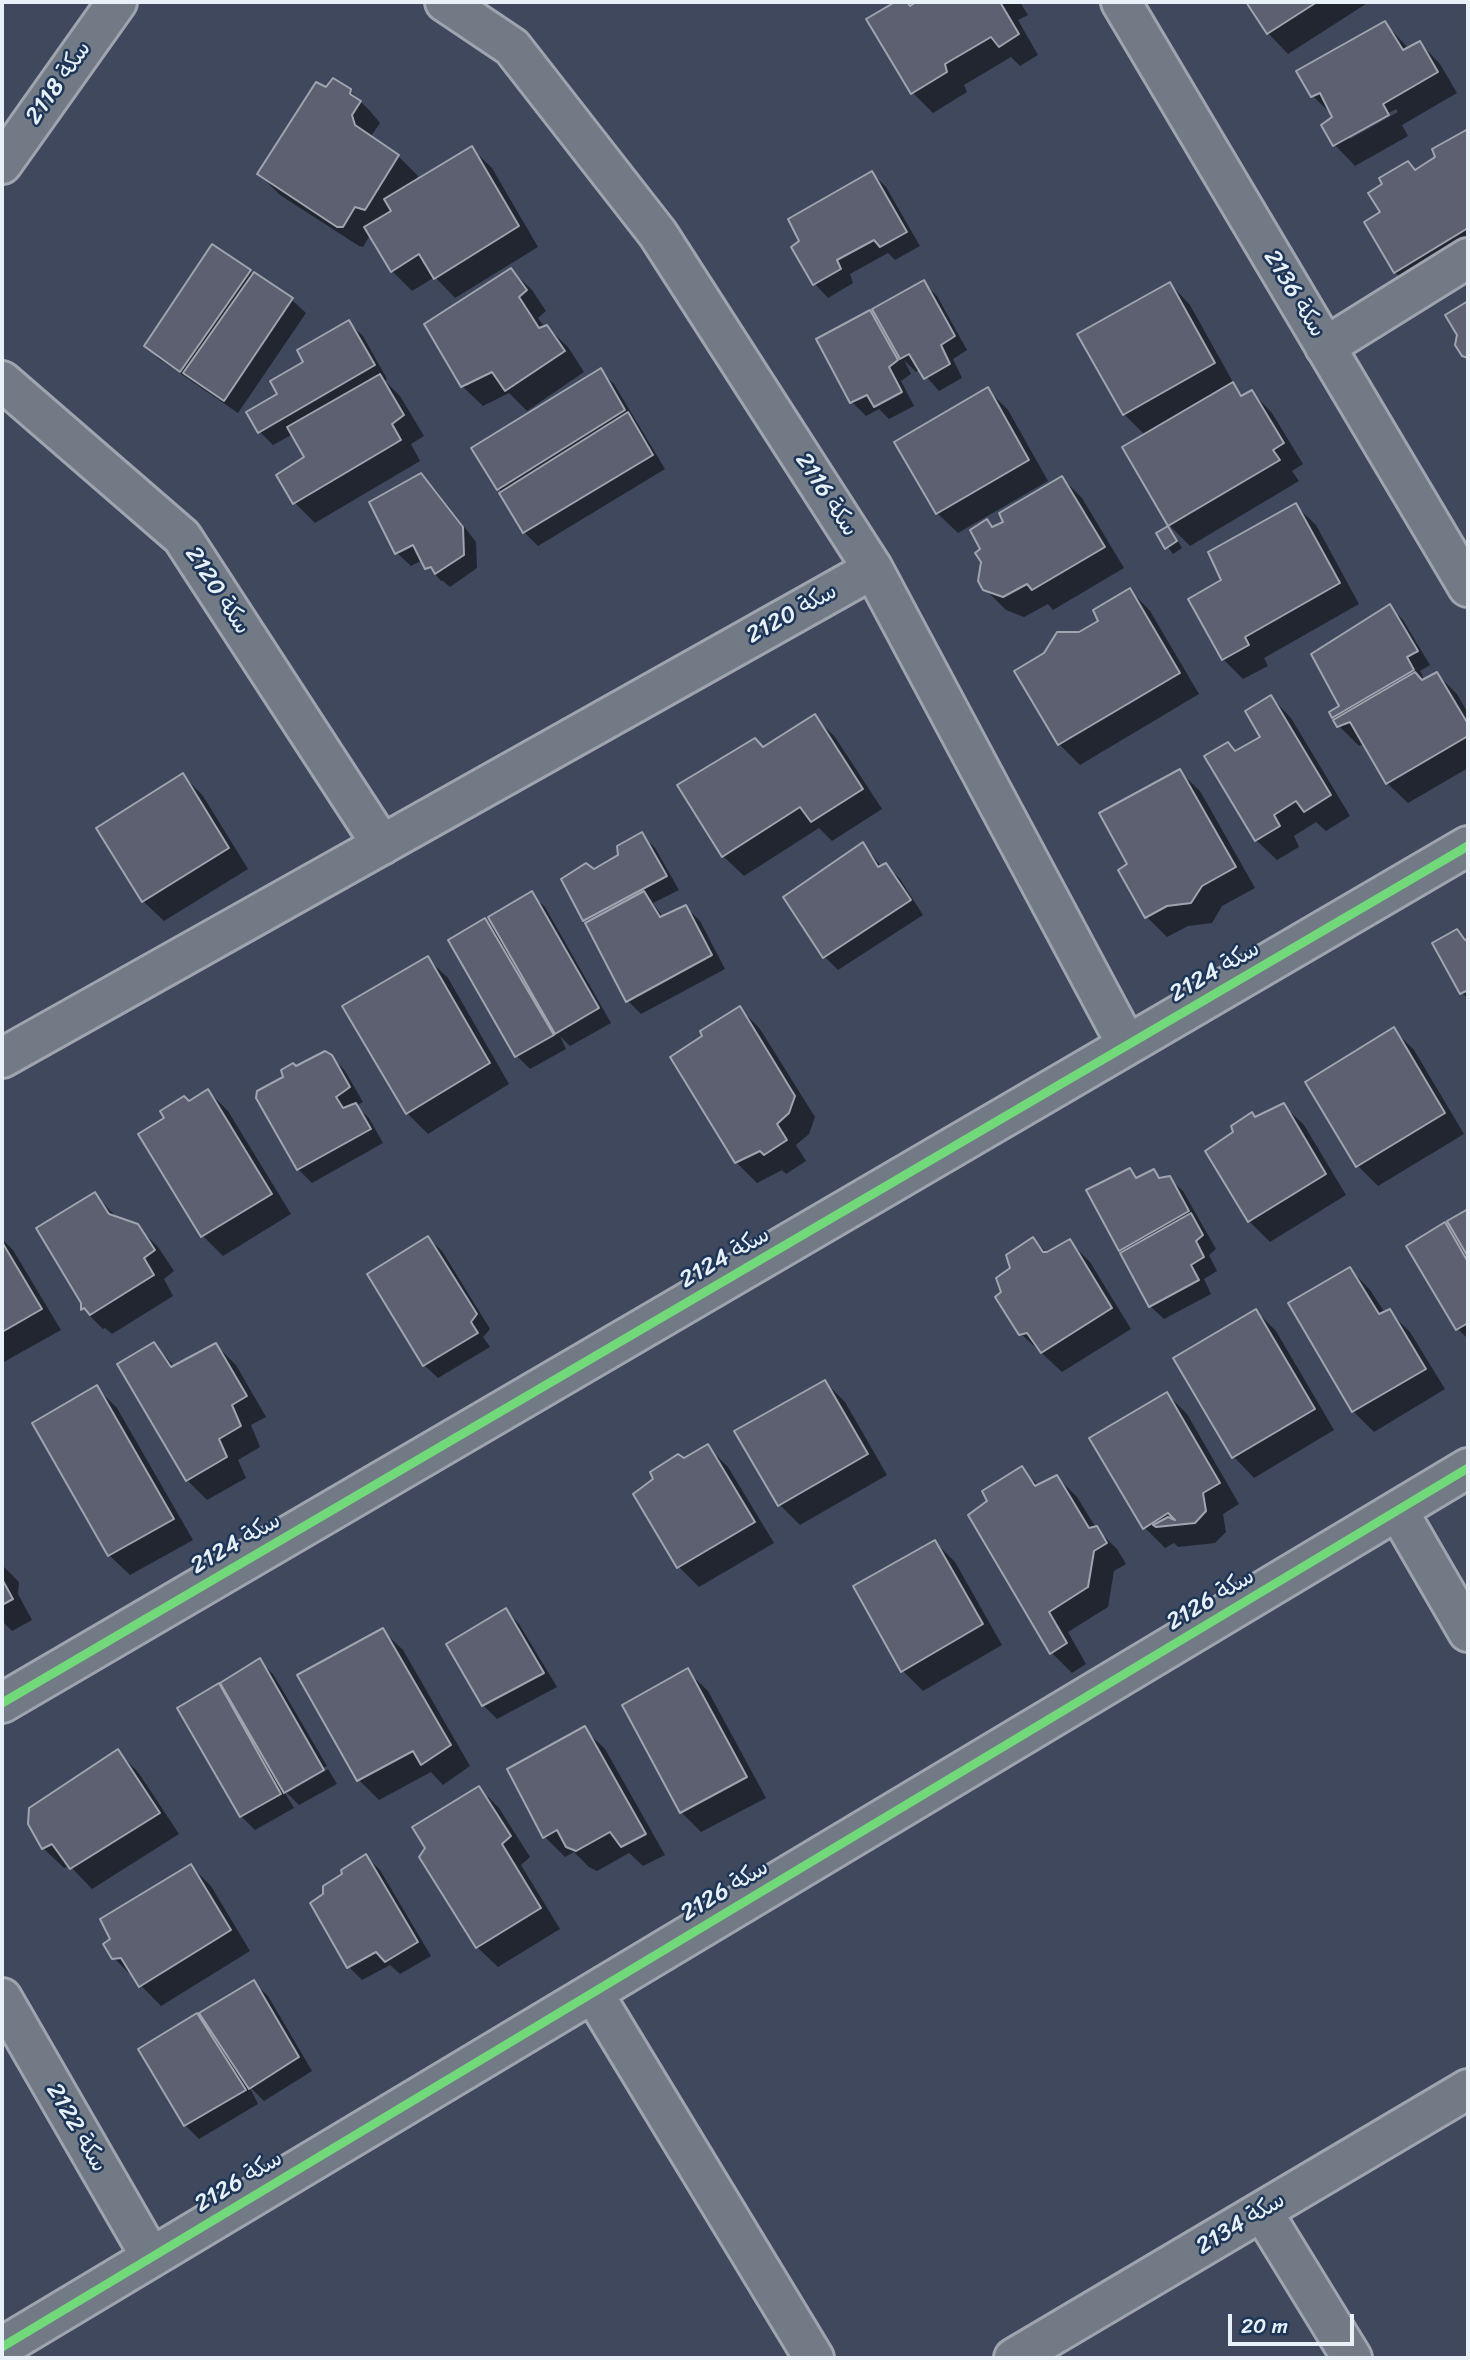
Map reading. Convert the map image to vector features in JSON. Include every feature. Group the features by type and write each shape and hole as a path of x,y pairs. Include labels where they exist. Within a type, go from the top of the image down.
{"street":[{"name":"سكة 2118","path":"2,163 117,2"},
{"name":"سكة 2116","path":"445,2 512,47 658,234 873,569 1127,1045"},
{"name":"سكة 2136","path":"1121,2 1468,587"},
{"path":"1325,347 1468,258"},
{"name":"سكة 2120","path":"2,381 182,537 382,845"},
{"name":"سكة 2120","path":"2,1058 873,569"},
{"name":"سكة 2124","path":"2,1703 1468,846"},
{"name":"سكة 2126","path":"2,2347 1468,1468"},
{"path":"1398,1511 1468,1632"},
{"path":"593,1993 814,2358"},
{"name":"سكة 2122","path":"2,1998 151,2258"},
{"name":"سكة 2134","path":"1014,2358 1468,2089"},
{"path":"1262,2211 1352,2358"}],"building":[{"path":"895,2 907,2 910,6 916,2 1000,2 1019,34 999,47 991,37 945,64 947,72 911,94 866,19"},
{"path":"1246,2 1317,2 1267,34"},
{"path":"1385,21 1403,50 1420,41 1438,72 1383,104 1389,115 1333,146 1321,125 1332,117 1320,93 1311,97 1296,71"},
{"path":"333,78 351,89 350,94 361,101 352,115 355,125 399,155 365,210 355,207 343,227 337,227 257,174 316,82 326,87"},
{"path":"1468,129 1468,228 1394,273 1364,222 1380,212 1368,193 1382,184 1379,178 1408,161 1415,170 1435,157 1432,149"},
{"path":"472,146 519,226 434,279 419,254 391,272 364,227 391,211 384,199"},
{"path":"872,171 907,232 880,247 874,240 837,260 841,269 813,285 791,247 799,241 788,219"},
{"path":"212,244 251,270 180,372 144,346"},
{"path":"511,268 527,290 519,297 539,328 547,325 565,351 505,391 492,372 461,387 424,324"},
{"path":"254,272 293,298 224,401 183,373"},
{"path":"924,280 955,336 941,345 950,364 924,379 909,354 900,359 872,309"},
{"path":"1170,282 1215,363 1123,415 1077,334"},
{"path":"1468,301 1468,358 1462,356 1455,345 1457,335 1445,315"},
{"path":"870,310 898,360 889,367 902,392 874,407 867,395 850,403 816,339"},
{"path":"349,320 375,365 258,433 246,412 277,394 270,381 303,362 297,350"},
{"path":"601,368 625,410 497,490 471,448"},
{"path":"380,374 404,415 392,424 401,440 293,504 276,475 304,457 287,427"},
{"path":"1233,382 1241,396 1252,390 1284,443 1273,450 1280,460 1168,526 1122,447"},
{"path":"988,387 1029,460 936,514 894,442"},
{"path":"628,412 653,455 523,533 499,493"},
{"path":"421,473 463,527 464,555 435,574 431,567 425,569 413,545 395,554 369,502"},
{"path":"1062,476 1105,547 1032,590 1027,584 1003,597 983,590 978,581 981,562 975,553 980,549 970,530 987,519 992,527 1003,522 999,513"},
{"path":"1296,503 1340,583 1245,637 1249,645 1222,660 1188,599 1221,580 1208,552"},
{"path":"1168,526 1177,541 1165,549 1156,533"},
{"path":"1130,588 1180,673 1058,745 1014,671 1044,653 1057,632 1079,632 1098,621 1093,610"},
{"path":"1390,604 1418,651 1407,657 1414,670 1332,718 1329,712 1339,706 1311,654"},
{"path":"1415,672 1422,680 1437,672 1468,724 1468,736 1386,784 1350,722 1337,727 1333,720"},
{"path":"1271,695 1331,795 1304,812 1296,801 1274,815 1280,826 1255,841 1204,756 1228,742 1235,751 1260,737 1245,711"},
{"path":"815,714 863,789 811,822 800,807 722,857 677,785 755,738 763,747"},
{"path":"1180,769 1236,867 1202,886 1191,903 1167,906 1145,918 1118,870 1127,864 1099,813"},
{"path":"183,773 229,848 142,902 96,828"},
{"path":"642,832 667,876 583,921 561,879 586,863 594,869 618,855 617,846"},
{"path":"863,842 878,867 886,863 911,900 823,958 783,897"},
{"path":"532,891 599,1008 555,1034 488,917"},
{"path":"644,891 660,917 686,905 712,955 626,1002 585,923"},
{"path":"485,918 554,1035 515,1057 448,940"},
{"path":"1457,929 1465,940 1468,939 1468,990 1460,994 1432,943"},
{"path":"428,956 490,1063 406,1114 342,1006"},
{"path":"740,1006 795,1096 789,1113 777,1124 787,1140 764,1155 760,1151 735,1163 670,1057 702,1036 700,1031"},
{"path":"1394,1027 1445,1113 1356,1167 1305,1082"},
{"path":"325,1051 332,1055 350,1087 336,1097 343,1108 356,1103 371,1129 297,1170 256,1098 257,1091 283,1077 281,1070 293,1063 296,1066"},
{"path":"208,1089 272,1194 201,1237 138,1134 164,1118 160,1111 184,1096 189,1101"},
{"path":"1284,1103 1326,1174 1248,1222 1205,1151 1233,1132 1231,1126 1252,1112 1255,1117"},
{"path":"1130,1168 1136,1178 1154,1169 1159,1178 1170,1176 1189,1211 1119,1251 1086,1190"},
{"path":"95,1192 109,1214 138,1224 155,1250 144,1258 154,1275 90,1315 84,1308 81,1310 81,1303 36,1228"},
{"path":"1468,1209 1468,1257 1447,1221"},
{"path":"1191,1213 1203,1235 1196,1241 1204,1257 1191,1265 1199,1280 1149,1307 1120,1253"},
{"path":"1445,1222 1468,1262 1468,1323 1456,1330 1406,1246"},
{"path":"428,1236 477,1314 471,1322 478,1333 423,1366 367,1274"},
{"path":"1033,1237 1043,1252 1070,1239 1112,1308 1041,1353 1027,1333 1019,1335 995,1297 1001,1292 996,1278 1010,1268 1006,1255"},
{"path":"2,1242 42,1309 2,1332"},
{"path":"1350,1267 1379,1314 1390,1309 1426,1369 1352,1412 1288,1303"},
{"path":"1256,1309 1315,1409 1232,1458 1173,1358"},
{"path":"154,1342 171,1367 216,1343 247,1396 232,1405 241,1426 219,1439 227,1457 186,1481 117,1364"},
{"path":"825,1380 868,1454 778,1506 734,1431"},
{"path":"97,1385 174,1519 108,1556 32,1423"},
{"path":"1167,1392 1220,1483 1203,1493 1206,1511 1195,1523 1156,1527 1153,1525 1168,1517 1175,1520 1168,1513 1143,1529 1089,1438"},
{"path":"708,1444 755,1522 677,1568 633,1494 653,1479 650,1472 678,1454 684,1458"},
{"path":"1022,1466 1035,1486 1057,1475 1089,1528 1097,1526 1107,1543 1094,1551 1088,1587 1049,1612 1067,1643 1050,1654 968,1515 987,1501 982,1491"},
{"path":"935,1540 983,1624 901,1672 853,1586"},
{"path":"2,1579 13,1599 2,1605"},
{"path":"506,1608 544,1673 482,1706 446,1644"},
{"path":"383,1628 451,1745 421,1765 413,1751 357,1781 297,1675"},
{"path":"260,1658 324,1770 284,1793 220,1683"},
{"path":"688,1668 747,1777 680,1813 622,1705"},
{"path":"219,1683 281,1794 240,1817 177,1708"},
{"path":"585,1726 646,1834 621,1847 610,1832 576,1851 566,1847 557,1830 543,1838 507,1769"},
{"path":"118,1749 160,1813 70,1869 52,1844 42,1849 28,1824 29,1808"},
{"path":"479,1786 511,1836 502,1844 541,1908 476,1948 419,1857 425,1848 412,1827"},
{"path":"366,1854 418,1942 385,1962 376,1952 347,1968 310,1903 323,1894 323,1886 342,1874 341,1870"},
{"path":"191,1864 231,1930 139,1987 121,1958 112,1959 103,1944 110,1939 100,1919"},
{"path":"254,1980 299,2057 249,2089 199,2013"},
{"path":"197,2013 246,2090 184,2126 138,2049"}],"cycle path":[{"path":"2,1703 1468,846"},
{"path":"2,2347 1468,1468"}]}
